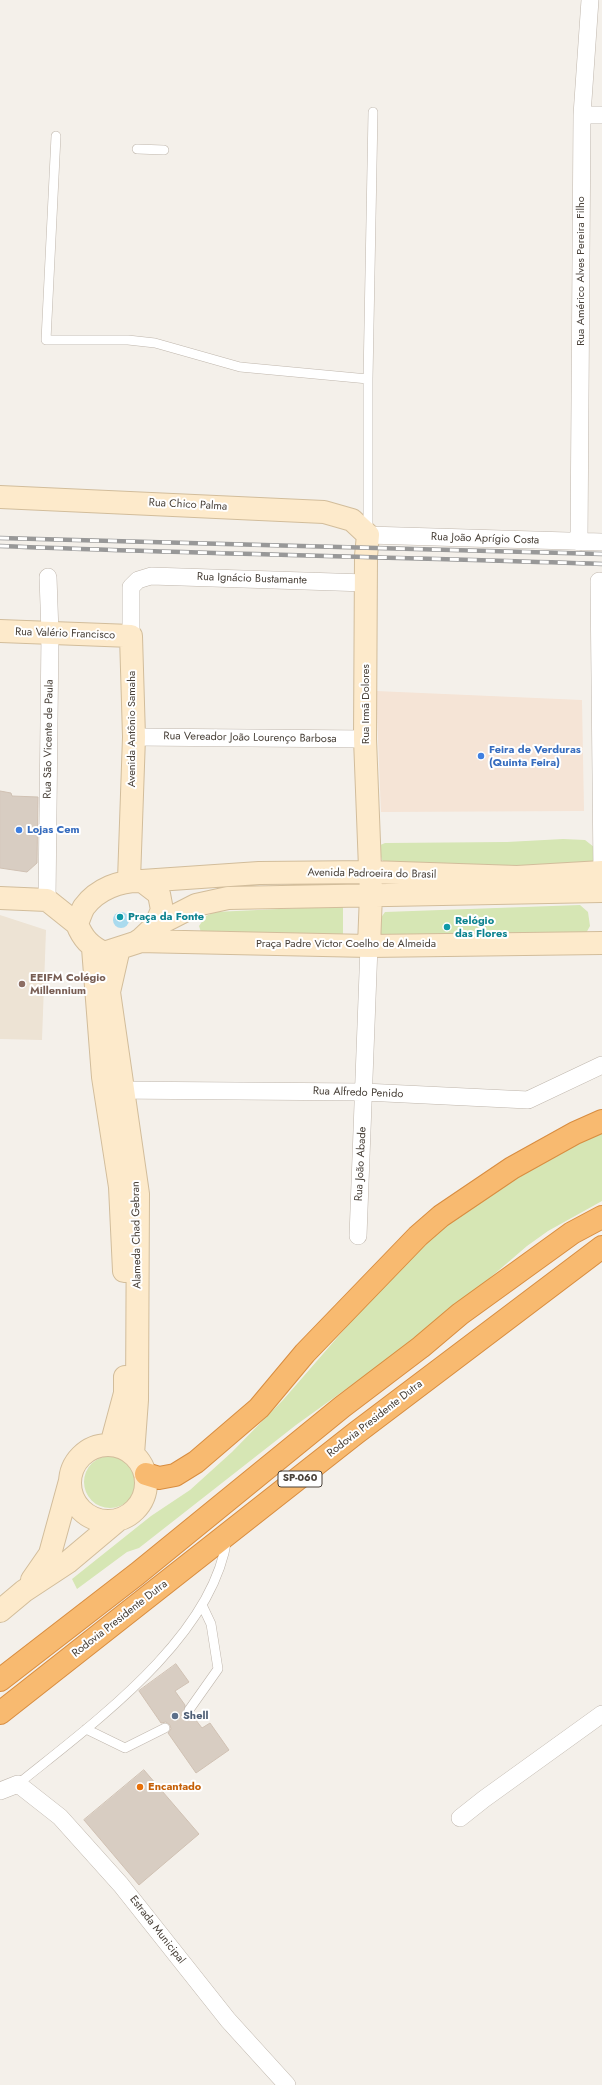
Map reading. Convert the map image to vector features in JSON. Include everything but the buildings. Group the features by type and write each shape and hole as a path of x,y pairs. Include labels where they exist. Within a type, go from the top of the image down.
{"highway":[{"path":"146,1474 158,1478 175,1475 196,1462 253,1413 305,1353 418,1236 441,1216 512,1168 575,1133 602,1120"},
{"name":"SP-060","path":"0,1680 137,1574 342,1406 421,1347 460,1314 566,1237 602,1217"},
{"name":"Rodovia Presidente Dutra","path":"0,1713 356,1433 602,1247"}],"street":[{"name":"Rua Américo Alves Pereira Filho","path":"579,542 582,115 590,0"},
{"path":"582,115 602,115"},
{"name":"Rua Chico Palma","path":"0,497 324,512 352,520 368,535"},
{"name":"Rua João Aprígio Costa","path":"368,535 602,542"},
{"name":"Rua Irmã Dolores","path":"368,535 366,583 365,740 371,872 369,946"},
{"name":"Rua Ignácio Bustamante","path":"138,580 151,576 366,583"},
{"name":"Rua São Vicente de Paula","path":"47,900 50,633 48,577"},
{"name":"Avenida Antônio Samaha","path":"135,880 131,587 138,580"},
{"path":"599,581 602,872"},
{"name":"Rua Valério Francisco","path":"0,631 131,636"},
{"name":"Rua Vereador João Lourenço Barbosa","path":"134,737 365,740"},
{"name":"Avenida Padroeira do Brasil","path":"135,880 259,873 371,872 517,877 602,872"},
{"path":"0,898 47,900 77,924 83,938 93,948 104,953 129,945 155,926 162,910 159,894 135,880 99,892 84,907 77,924"},
{"name":"Avenida Padroeira do Brasil","path":"155,926 196,905 228,898 371,894 602,891"},
{"name":"Praça Padre Victor Coelho de Almeida","path":"129,945 369,946 602,943"},
{"name":"Alameda Chad Gebran","path":"114,1090 110,992 129,945"},
{"name":"Rua João Abade","path":"358,1236 369,946"},
{"name":"Alameda Chad Gebran","path":"93,948 125,1163 138,1194 125,1393 111,1445"},
{"name":"Rua Alfredo Penido","path":"114,1090 364,1092 528,1100 602,1065"},
{"name":"Alameda Chad Gebran","path":"131,1313 137,1400 133,1454"},
{"path":"24,1591 50,1554 73,1469 79,1459 93,1448 111,1445 122,1447 133,1454 141,1463 146,1474 147,1486 144,1497 138,1508 129,1516 118,1520 106,1521 95,1519 84,1513 76,1504 71,1493 70,1481"},
{"path":"0,1611 24,1591 68,1562 118,1520"},
{"path":"460,1818 602,1714"},
{"path":"0,1791 18,1784"},
{"name":"Estrada Municipal","path":"18,1784 60,1817 121,1885 228,2020 287,2085"}],"lane":[{"path":"368,535 368,379 373,112"},
{"path":"56,136 46,340 128,340 155,343 240,367 368,379"},
{"path":"137,149 164,150"},
{"path":"18,1784 114,1706 163,1659 202,1605 224,1558 227,1535"},
{"path":"189,1710 218,1669 211,1624 202,1605"},
{"path":"86,1729 125,1748 165,1728"}],"shaded area":[{"name":"Feira de Verduras (Quinta Feira)","path":"376,691 582,700 584,811 381,812"},
{"name":"EEIFM Colégio Millennium","path":"0,915 46,930 42,1040 0,1039"}],"green space":[{"path":"563,839 585,840 594,847 594,864 575,867 389,865 382,860 378,846 385,843 507,842"},
{"path":"580,905 588,912 590,926 585,935 389,940 381,934 380,919 385,912"},
{"path":"343,906 343,938 202,935 199,926 206,916 215,912"},
{"path":"602,1128 602,1201 548,1231 527,1246 435,1325 296,1425 139,1548 127,1552 77,1589 72,1579 151,1516 190,1490 232,1452 283,1400 415,1248 475,1196"},
{"path":"105,1456 115,1456 129,1463 136,1477 136,1487 129,1501 115,1508 105,1508 95,1504 88,1497 84,1487 84,1477 88,1467 95,1460"}],"water":[{"path":"118,912 124,912 129,917 127,926 124,928 118,928 113,923 113,917"}],"railway":[{"path":"0,538 602,554"},
{"path":"0,546 602,564"}],"place":[{"name":"Feira de Verduras (Quinta Feira)","path":"481,756"},
{"name":"Lojas Cem","path":"19,830"},
{"name":"Praça da Fonte","path":"120,917"},
{"name":"Relógio das Flores","path":"447,927"},
{"name":"EEIFM Colégio Millennium","path":"22,984"},
{"name":"Shell","path":"175,1716"},
{"name":"Encantado","path":"140,1787"}]}
